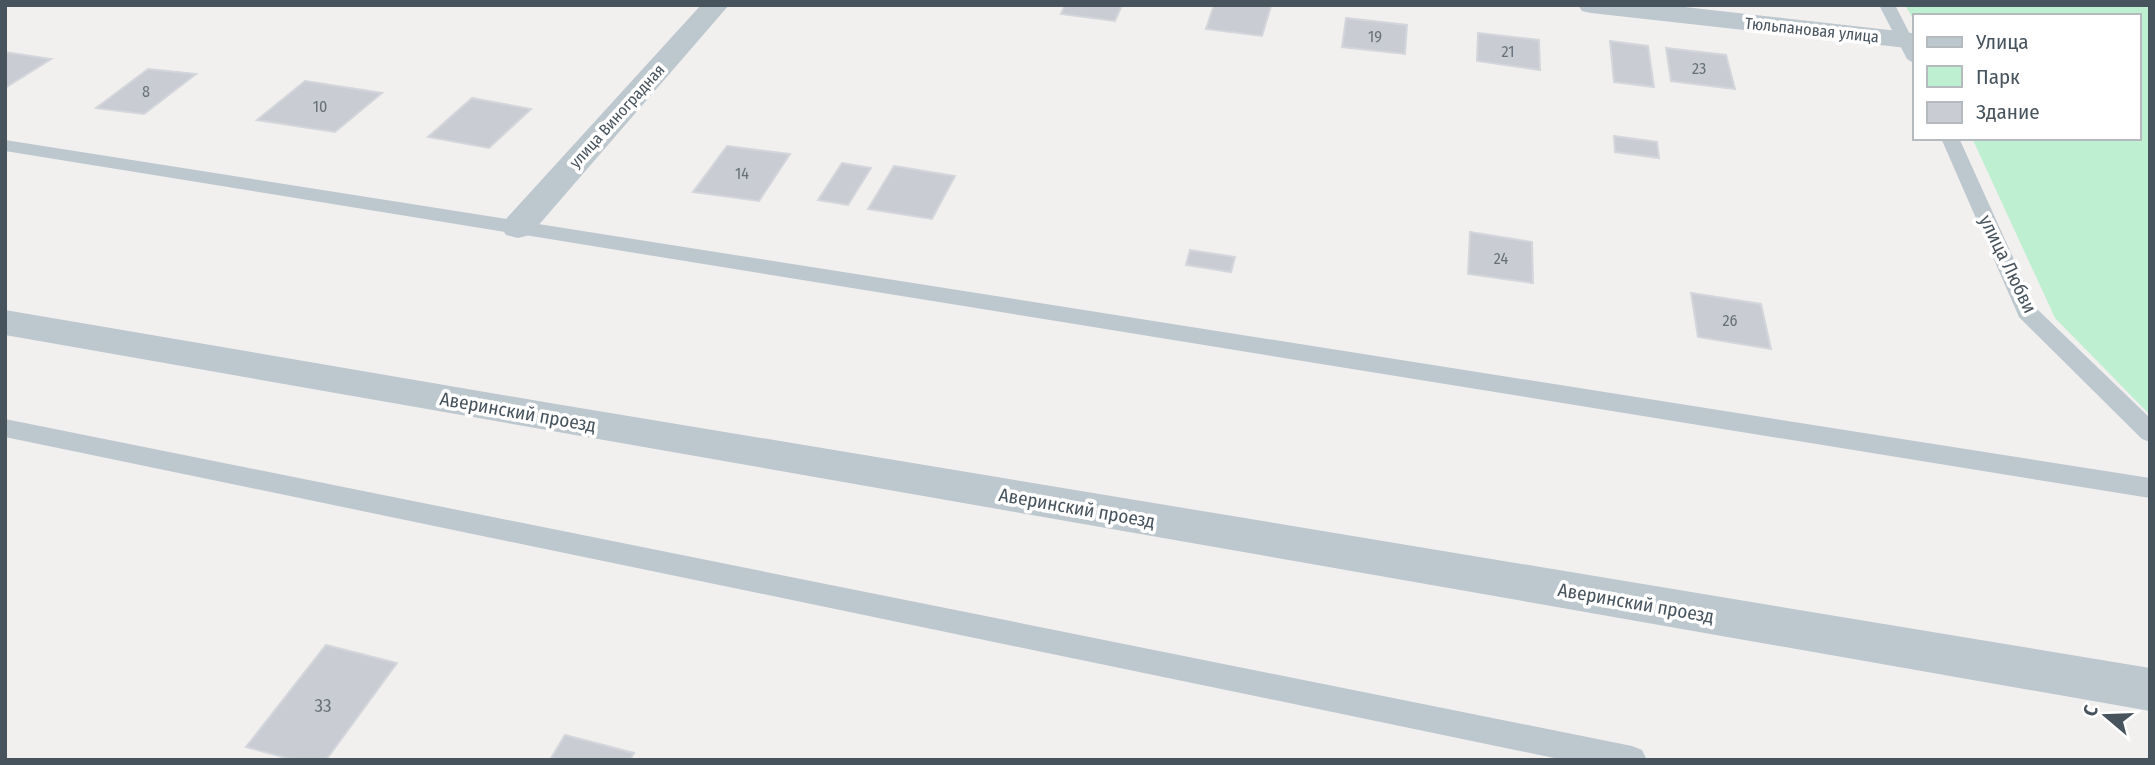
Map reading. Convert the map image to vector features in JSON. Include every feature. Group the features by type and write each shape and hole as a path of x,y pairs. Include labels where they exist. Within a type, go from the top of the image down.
{"street":[{"name":"улица Виноградная","path":"518,227 716,5"},
{"name":"Тюльпановая улица","path":"1591,5 1911,50"},
{"name":"Аверинский проезд","path":"5,322 2150,690"}],"lane":[{"path":"1888,5 1911,50"},
{"name":"улица Любви","path":"1951,140 2027,312 2150,433"},
{"path":"5,145 2150,488"},
{"path":"5,428 1632,760"}],"green space":[{"path":"1905,5 2150,5 2150,415 2055,318 1973,140 2141,140 2141,14 1913,14 1913,19"}],"building":[{"path":"1065,5 1122,5 1115,21 1061,14"},
{"path":"1214,5 1271,6 1262,36 1206,29"},
{"path":"1346,18 1407,25 1405,54 1342,47"},
{"path":"1478,33 1539,40 1540,70 1477,61"},
{"path":"1610,41 1648,46 1654,87 1614,82"},
{"path":"1666,48 1726,55 1735,89 1671,81"},
{"path":"5,52 51,59 5,88"},
{"path":"148,69 196,74 144,114 96,108"},
{"path":"305,81 382,93 335,132 257,120"},
{"path":"472,98 531,109 489,148 428,137"},
{"path":"1614,136 1657,142 1659,158 1615,152"},
{"path":"727,146 790,154 759,201 693,192"},
{"path":"842,163 871,168 848,205 818,200"},
{"path":"894,166 955,176 932,219 868,209"},
{"path":"1470,232 1532,242 1533,283 1468,274"},
{"path":"1190,250 1235,257 1231,272 1186,265"},
{"path":"1691,293 1761,304 1771,349 1698,337"},
{"path":"326,645 397,663 326,760 294,760 246,747"},
{"path":"565,735 634,753 630,760 550,760"}]}
